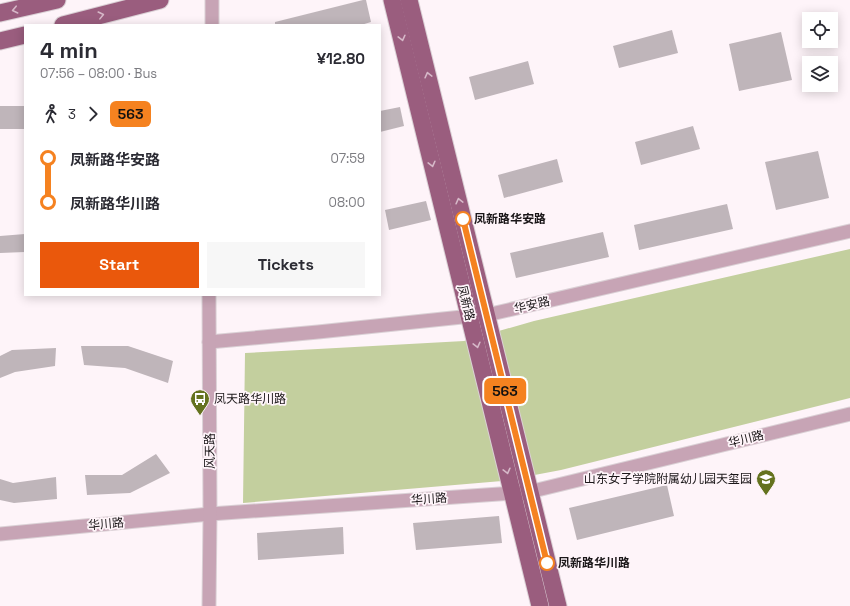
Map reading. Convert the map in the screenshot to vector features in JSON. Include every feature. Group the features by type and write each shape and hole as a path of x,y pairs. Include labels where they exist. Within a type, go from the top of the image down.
{"main road":[{"path":"0,13 57,0"},
{"path":"67,24 160,0"},
{"name":"凤新路","path":"392,0 540,606"},
{"path":"410,0 558,606"},
{"path":"0,41 24,35"}],"street":[{"path":"212,0 212,24"},
{"name":"华安路","path":"209,342 486,315 850,231"},
{"name":"风天路","path":"209,606 210,296"},
{"name":"华川路","path":"0,534 210,514 530,492 850,414"}],"green space":[{"path":"850,249 850,398 561,470 502,481 243,503 245,353 464,341 534,321"}],"building":[{"path":"366,0 371,22 364,24 275,24 275,22"},
{"path":"672,30 678,53 619,68 613,46"},
{"path":"781,32 792,80 739,91 729,44"},
{"path":"528,61 534,84 475,100 469,77"},
{"path":"0,106 24,106 24,129 0,129"},
{"path":"400,107 404,126 381,132 381,111"},
{"path":"693,126 700,149 641,165 635,142"},
{"path":"818,151 829,198 776,210 765,162"},
{"path":"557,159 563,182 504,198 498,175"},
{"path":"426,201 431,220 389,230 385,210"},
{"path":"727,204 733,229 639,250 634,225"},
{"path":"603,232 609,257 516,278 510,253"},
{"path":"24,234 24,252 0,253 0,236"},
{"path":"81,346 128,346 173,361 168,383 125,368 84,365"},
{"path":"56,348 55,366 15,372 0,378 0,356 12,350"},
{"path":"156,454 170,473 130,493 87,495 85,475 122,475"},
{"path":"56,477 57,499 14,503 0,500 0,479 13,483"},
{"path":"667,485 674,516 577,540 569,508"},
{"path":"499,516 502,543 416,550 413,523"},
{"path":"343,527 344,554 258,560 257,533"}],"bus line":[{"name":"563","path":"463,219 547,563"}],"place":[{"name":"凤新路华安路","path":"463,219"},
{"name":"凤天路华川路","path":"200,416"},
{"name":"山东女子学院附属幼儿园天玺园","path":"766,496"},
{"name":"凤新路华川路","path":"547,563"}]}
